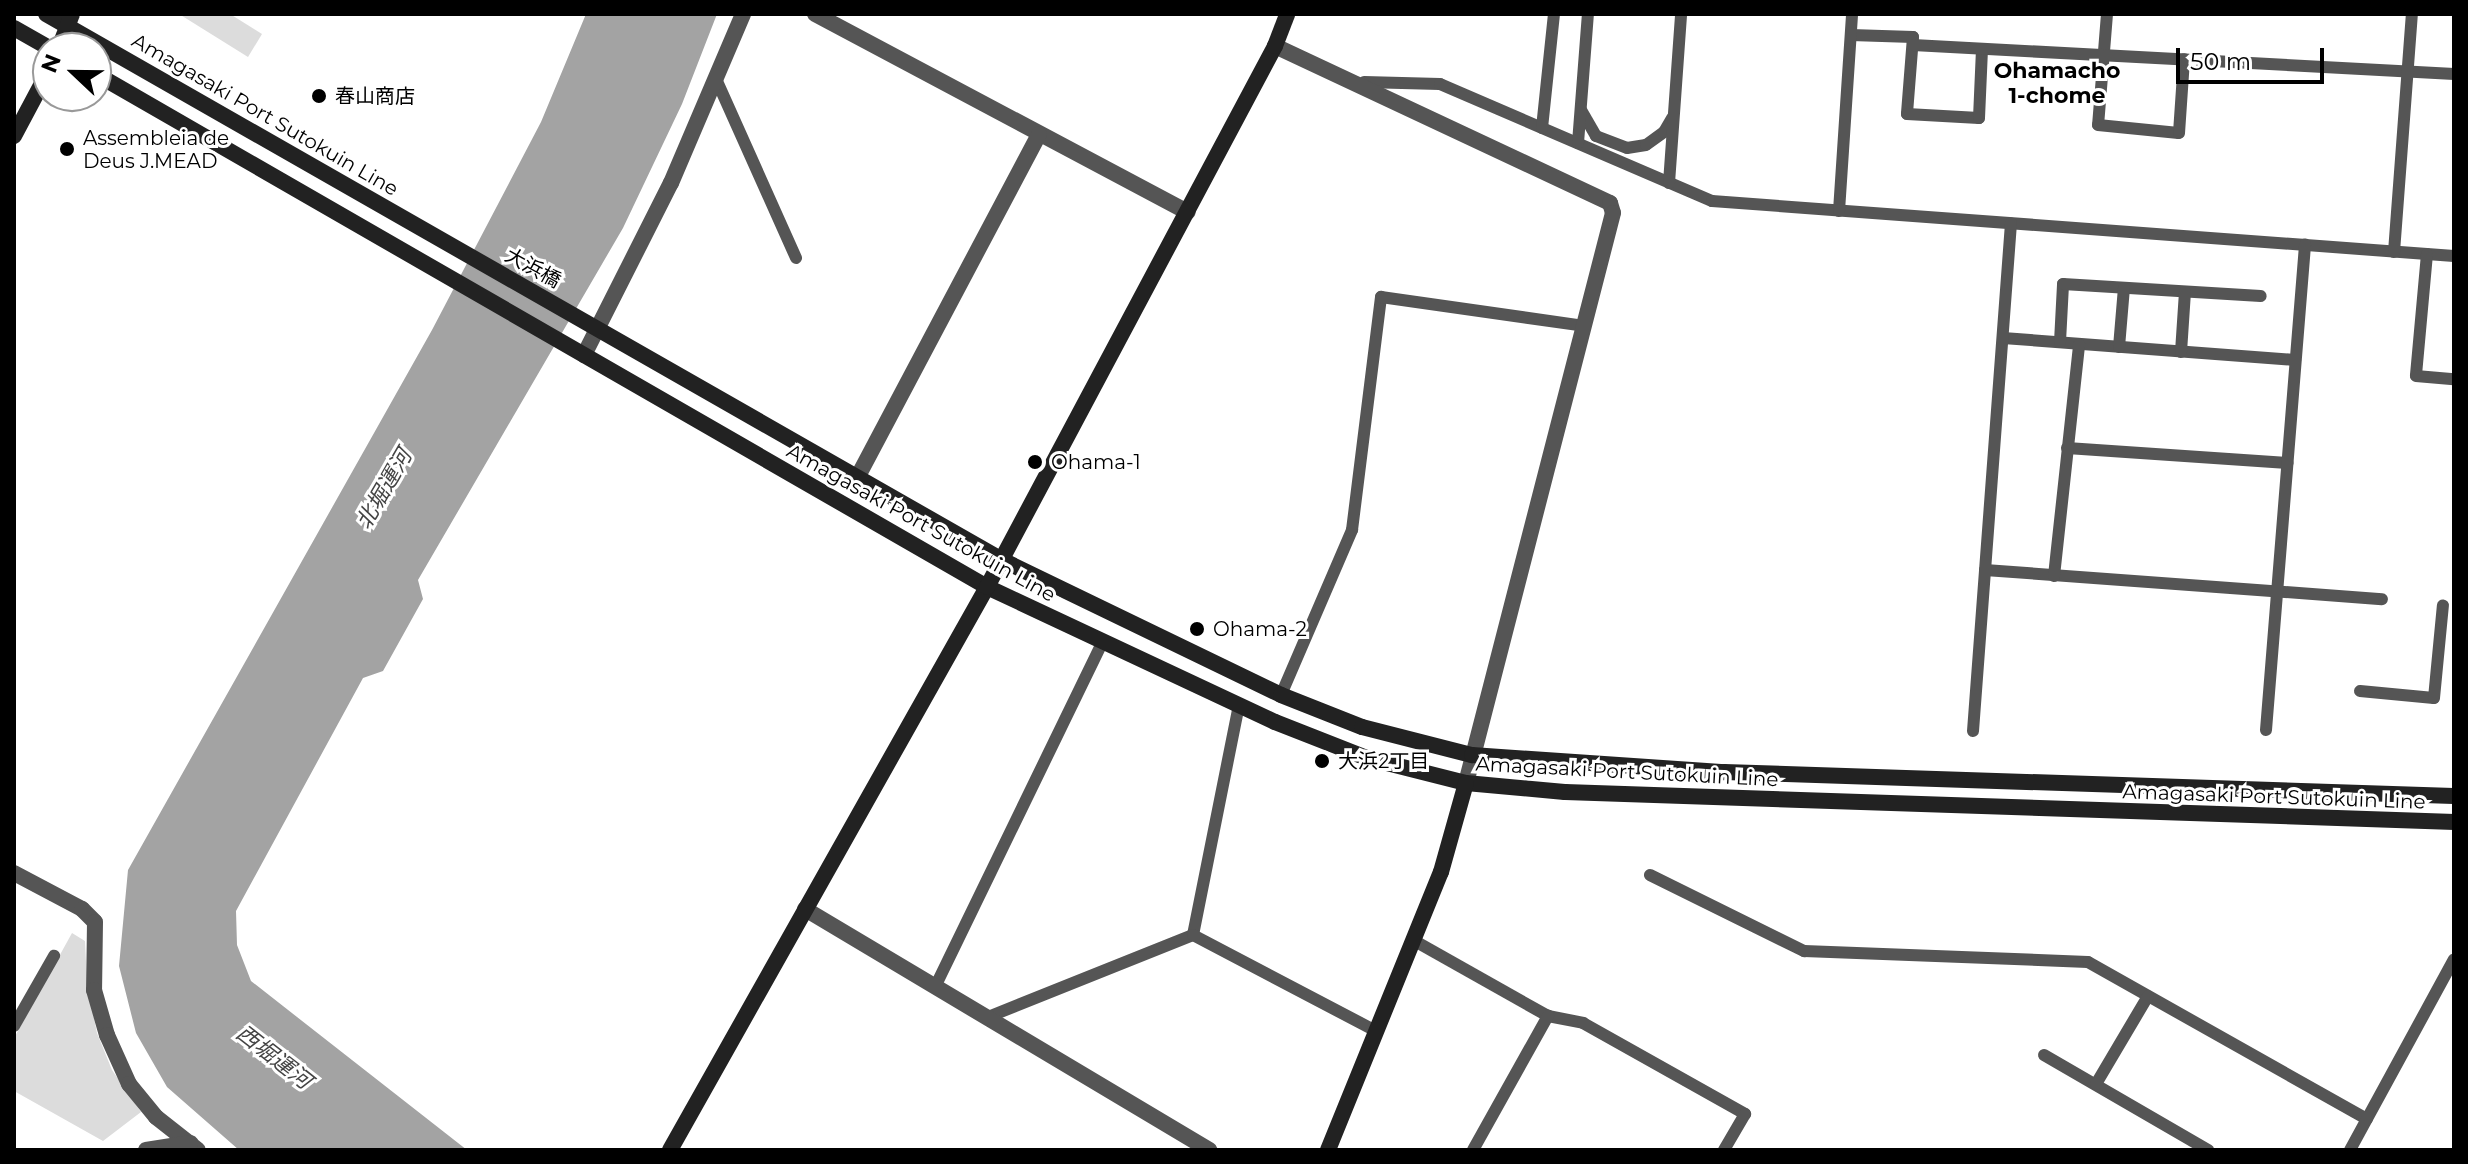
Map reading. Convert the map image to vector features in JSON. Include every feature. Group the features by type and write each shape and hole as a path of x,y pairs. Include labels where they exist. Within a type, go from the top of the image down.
{"main road":[{"name":"Amagasaki Port Sutokuin Line","path":"46,14 70,20 463,252"},
{"path":"670,1150 1002,560 1275,46 1287,14"},
{"path":"14,28 32,38"},
{"name":"Amagasaki Port Sutokuin Line","path":"112,83 987,587 1239,705 1367,758 1466,783 1627,795 2454,822"},
{"path":"14,136 32,102"},
{"name":"大浜橋","path":"463,252 583,320"},
{"name":"Amagasaki Port Sutokuin Line","path":"583,320 856,480 1002,560 1281,695 1362,727 1472,755 1724,772 2454,796"},
{"path":"1328,1150 1441,872 1466,783"}],"street":[{"path":"584,355 716,79 743,14"},
{"path":"815,14 1188,212"},
{"path":"1275,46 1610,203 1613,213 1466,783"},
{"path":"856,480 1039,135"},
{"path":"14,873 82,909 95,922 94,990 107,1035 129,1084 156,1117 194,1147"},
{"path":"805,909 1210,1150"},
{"path":"146,1150 194,1147"}],"lane":[{"path":"1542,128 1554,14"},
{"path":"1578,143 1588,14"},
{"path":"1669,183 1681,14"},
{"path":"1839,211 1852,14"},
{"path":"2107,14 2098,125 2179,133 2184,59"},
{"path":"2394,252 2412,14"},
{"path":"1851,35 1913,37 1907,114 1979,118 1982,49"},
{"path":"1913,45 2454,74"},
{"path":"1334,75 1377,85 1440,84 1712,201 2454,256"},
{"path":"716,79 796,258"},
{"path":"1581,108 1596,136 1627,148 1646,145 1664,132 1674,115"},
{"path":"1973,731 2011,223"},
{"path":"2266,730 2305,245"},
{"path":"2427,254 2416,376 2454,379"},
{"path":"2060,342 2063,284 2261,296"},
{"path":"2119,347 2124,288"},
{"path":"2181,352 2185,292"},
{"path":"1281,695 1352,530 1381,297 1584,326"},
{"path":"2003,338 2295,360"},
{"path":"2054,576 2079,344"},
{"path":"2067,448 2287,463"},
{"path":"1985,570 2382,599"},
{"path":"2360,691 2434,698 2444,605"},
{"path":"936,985 1103,641"},
{"path":"1193,935 1239,705"},
{"path":"1650,875 1804,951 2088,962 2367,1119"},
{"path":"988,1017 1193,935 1376,1031"},
{"path":"1413,940 1548,1016 1583,1023 1745,1114 1724,1150"},
{"path":"14,1026 54,956"},
{"path":"2350,1150 2454,959"},
{"path":"2096,1084 2148,996"},
{"path":"1473,1150 1548,1016"},
{"path":"2044,1055 2208,1150"}],"shaded area":[{"path":"179,14 230,14 262,34 248,57"},
{"path":"72,933 85,941 87,983 97,1033 112,1070 141,1112 103,1141 14,1091 14,1038"}],"water":[{"path":"586,14 717,14 682,104 623,228 418,580 423,599 383,671 363,678 236,911 237,945 251,981 467,1150 239,1150 167,1087 136,1033 119,966 128,870 432,330 541,122"}],"place":[{"name":"春山商店","path":"319,96"},
{"name":"Assembleia de Deus J.MEAD","path":"67,149"},
{"name":"Ohama-1","path":"1035,462"},
{"name":"Ohama-2","path":"1197,629"},
{"name":"大浜2丁目","path":"1322,761"}],"district":[{"name":"Ohamacho 1-chome","path":"2057,82"}],"water label":[{"name":"北堀運河","path":"384,489"},
{"name":"西堀運河","path":"274,1057"}]}
